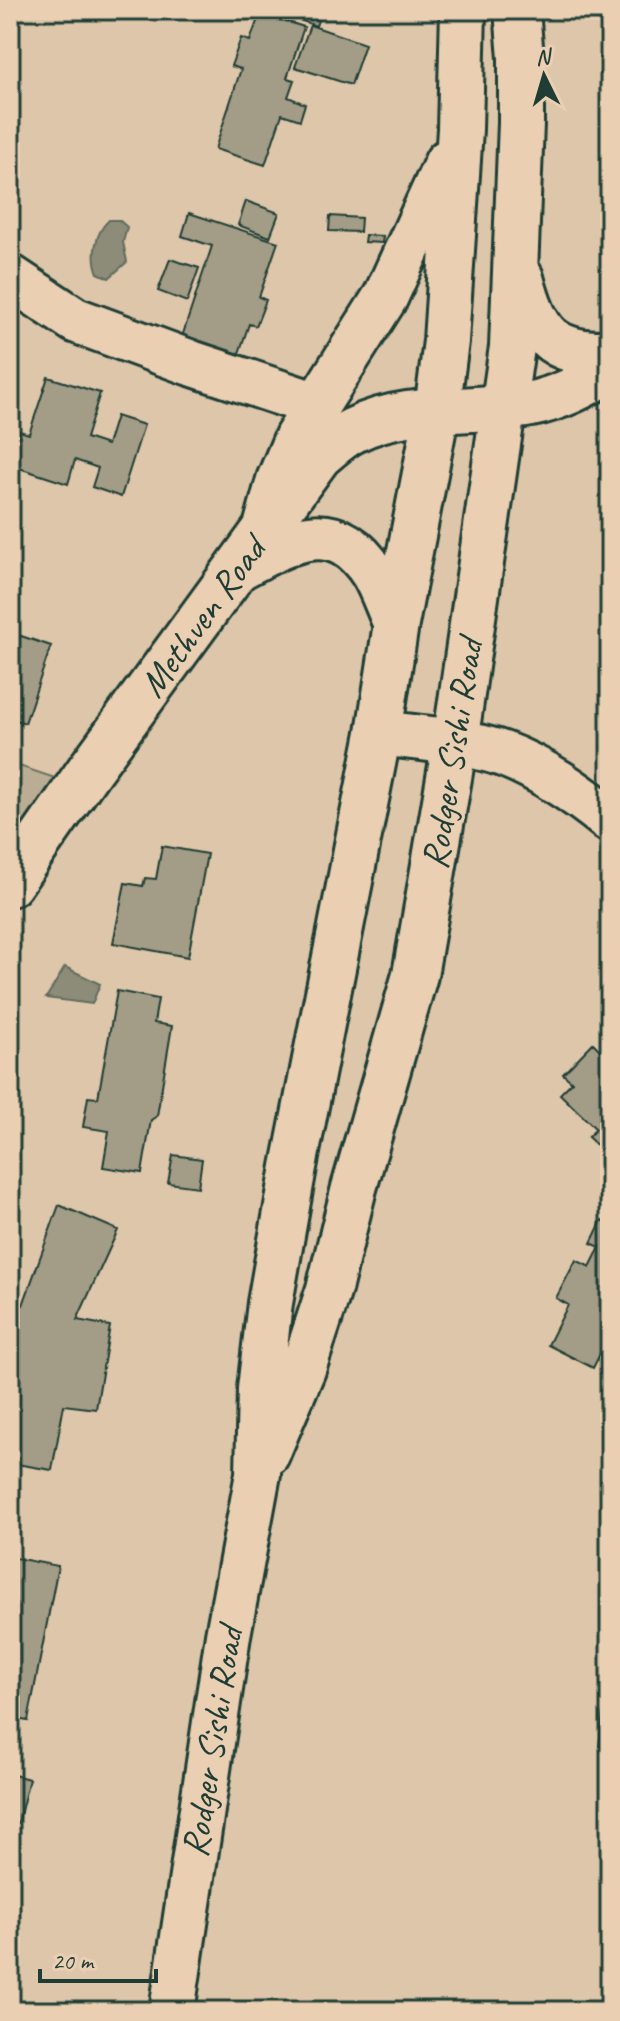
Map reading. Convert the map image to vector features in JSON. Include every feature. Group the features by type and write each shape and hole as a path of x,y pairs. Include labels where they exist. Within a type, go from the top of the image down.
{"main road":[{"name":"Rodger Sishi Road","path":"172,2011 228,1635 258,1474 260,1389 270,1303 437,411 446,341 460,129 463,10"},
{"name":"Rodger Sishi Road","path":"258,1474 303,1369 329,1289 354,1188 415,975 455,743 512,347 521,123 517,10"},
{"path":"265,531 279,480 297,437 386,296 460,129"},
{"path":"517,261 527,300 541,331 554,343 577,352 610,353"},
{"path":"10,277 75,320 317,405"},
{"name":"Methven Road","path":"10,884 319,456 334,443 354,430 382,420 553,399 610,370"},
{"path":"238,568 293,542 321,537 345,543 362,558 374,576 396,624"},
{"path":"379,733 455,743 501,753 533,767 610,820"}],"shaded area":[{"path":"109,220 119,220 127,227 123,242 127,262 109,278 98,273 95,252 100,231"},
{"path":"10,763 82,787 10,885"},
{"path":"65,967 100,984 92,1004 46,998"}],"building":[{"path":"307,10 320,14 316,26 302,21"},
{"path":"260,13 304,27 287,78 294,80 288,97 305,104 300,120 282,114 265,165 215,149 241,69 231,66 241,38 250,41"},
{"path":"310,25 365,44 351,85 295,67"},
{"path":"246,201 279,213 270,237 238,225"},
{"path":"189,213 278,242 259,297 266,300 256,326 249,324 234,368 178,349 212,246 182,236"},
{"path":"330,216 361,218 360,232 329,231"},
{"path":"365,235 383,236 382,243 364,242"},
{"path":"170,259 199,268 187,302 158,291"},
{"path":"48,377 100,393 86,438 107,445 116,416 144,425 121,497 92,487 98,468 75,460 68,484 10,465 20,431 29,434"},
{"path":"18,635 51,646 25,723 10,718 10,659"},
{"path":"162,846 207,854 188,957 113,943 125,883 143,886 145,878 156,879"},
{"path":"117,991 158,999 154,1023 172,1026 157,1116 151,1120 142,1173 103,1167 109,1131 83,1127 88,1097 98,1098"},
{"path":"593,1043 610,1060 610,1076 603,1083 610,1090 610,1158 588,1137 596,1129 560,1094 572,1082 563,1074"},
{"path":"173,1155 202,1159 198,1187 168,1183"},
{"path":"59,1205 118,1230 77,1320 110,1326 96,1409 64,1405 52,1470 10,1463 10,1316 13,1303 23,1305"},
{"path":"602,1220 610,1224 610,1349 604,1346 593,1368 548,1345 568,1305 556,1298 576,1260 590,1267 600,1247 591,1243"},
{"path":"10,1557 58,1566 28,1721 10,1718"},
{"path":"603,1713 610,1714 610,1747 599,1746"},
{"path":"10,1774 29,1779 18,1823 10,1822"}]}
